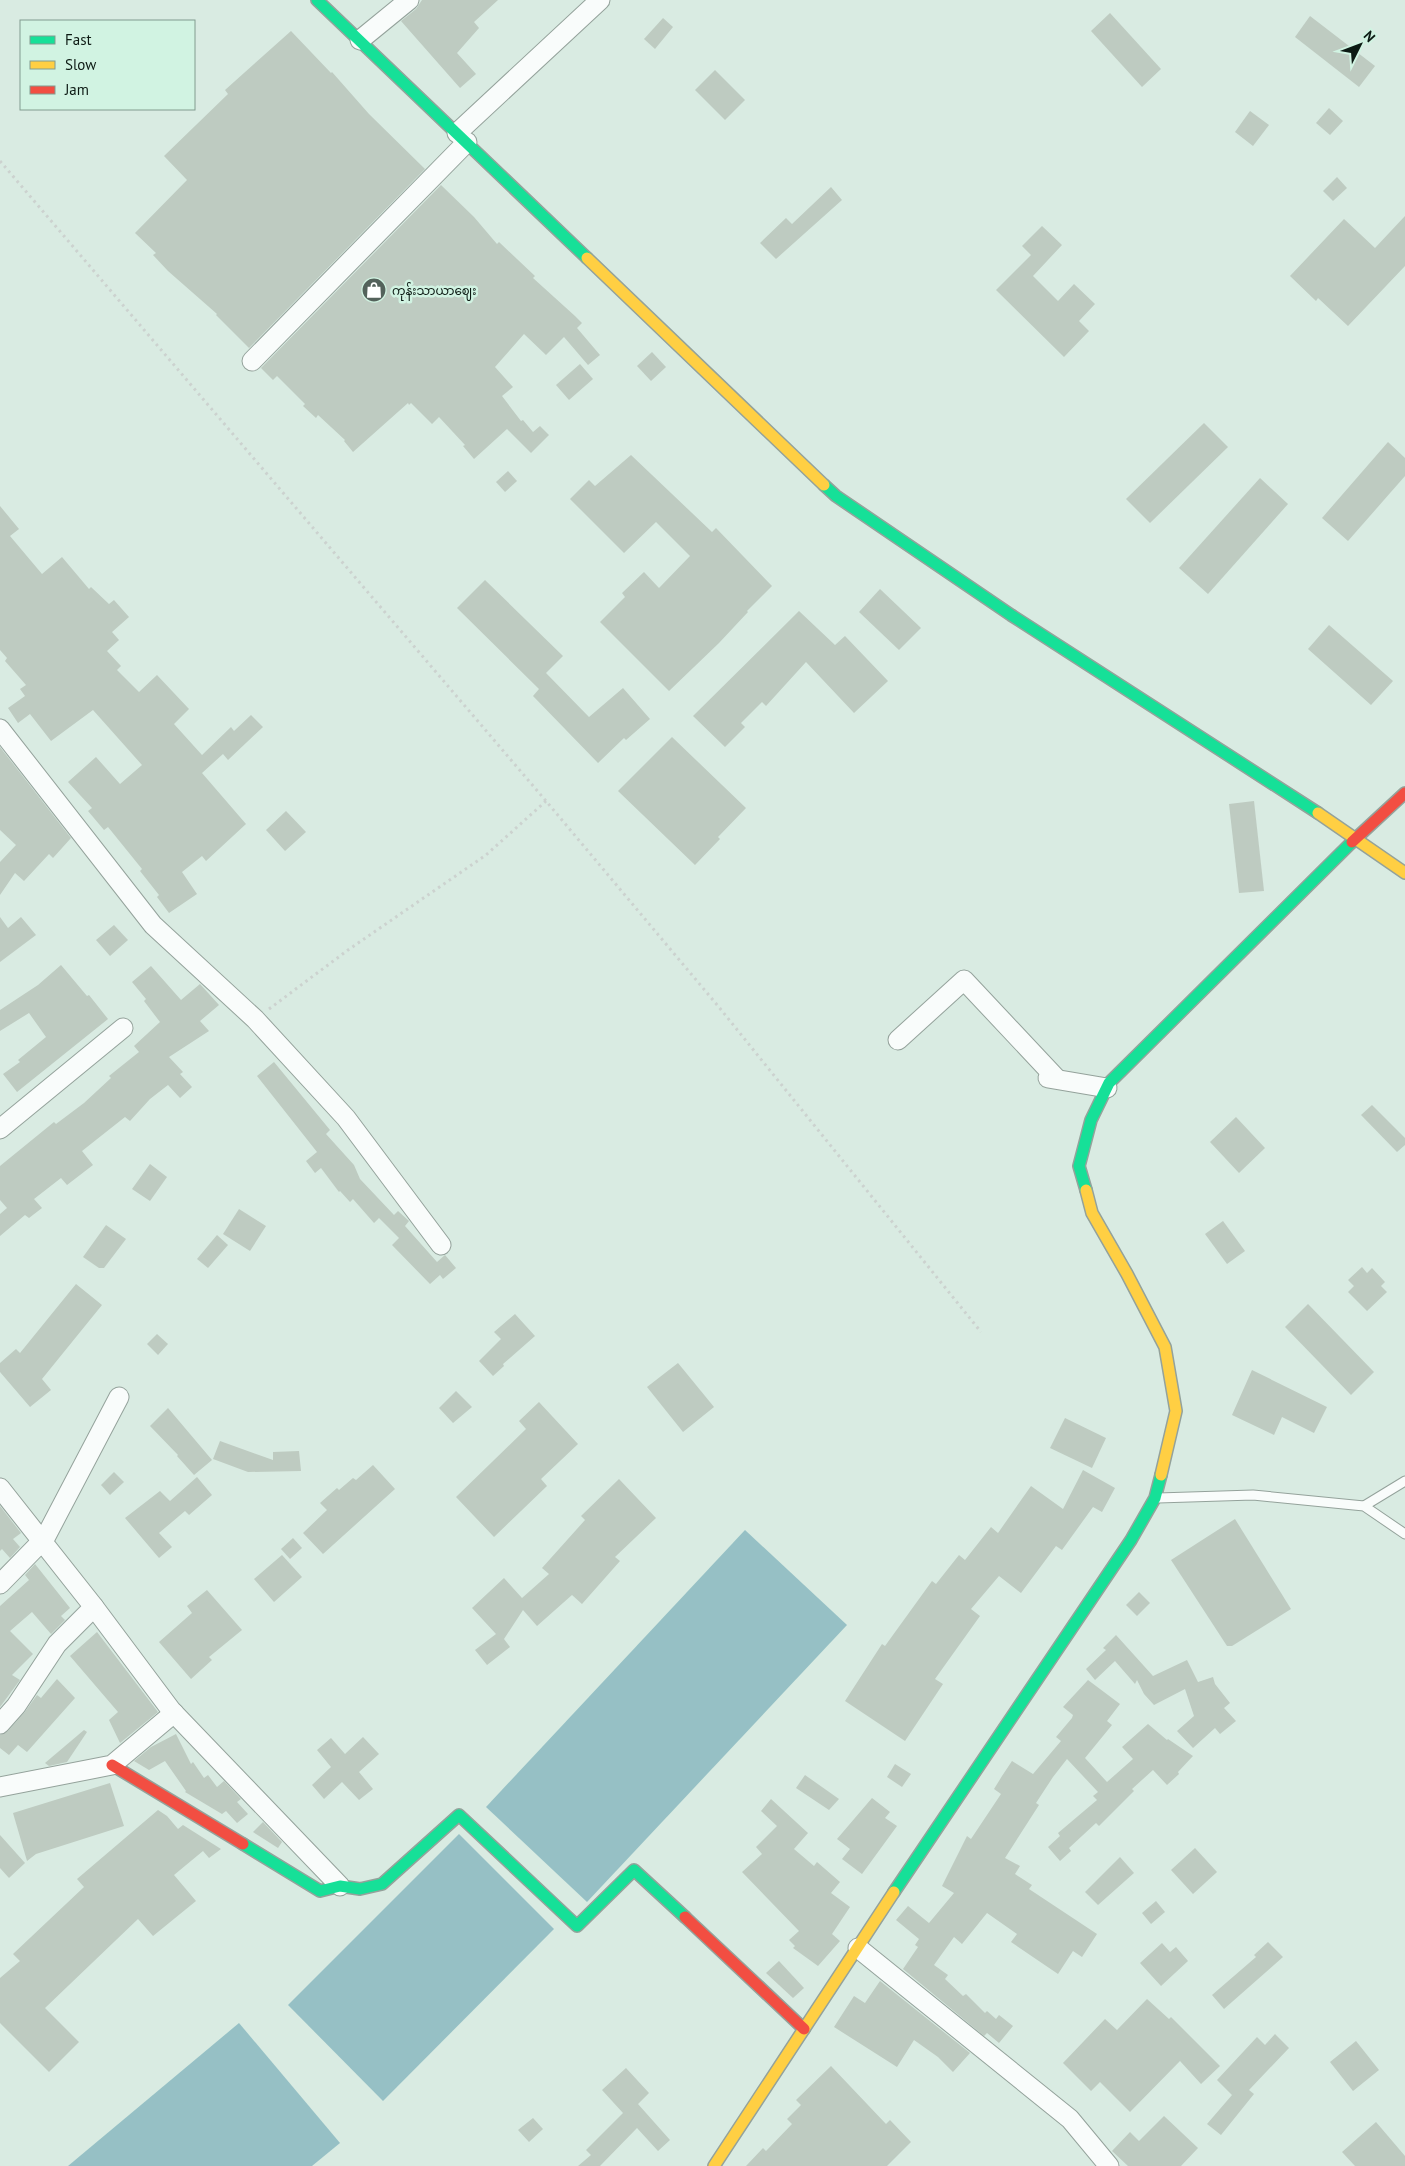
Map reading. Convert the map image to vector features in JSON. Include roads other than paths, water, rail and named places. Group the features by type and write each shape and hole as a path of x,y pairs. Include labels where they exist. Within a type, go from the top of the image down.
{"street":[{"path":"317,0 836,496 1011,615 1356,838 1405,873"},
{"path":"360,40 409,0"},
{"path":"252,361 462,137 600,0"},
{"path":"0,729 153,925 255,1019 346,1118 441,1244"},
{"path":"714,2166 1047,1662 1131,1540 1155,1498 1176,1411 1165,1348 1127,1274 1092,1213 1079,1166 1091,1120 1107,1088 1356,838 1405,793"},
{"path":"898,1040 964,980 1052,1078 1107,1088"},
{"path":"0,1129 123,1028"},
{"path":"0,1584 42,1541 119,1398"},
{"path":"0,1488 94,1607 174,1713 340,1886"},
{"path":"0,1724 16,1706 57,1644 94,1607"},
{"path":"0,1787 112,1765 174,1713"},
{"path":"112,1765 320,1891 340,1886 360,1889 382,1884 460,1815 577,1926 634,1870 804,2029"},
{"path":"858,1948 1070,2119 1109,2166"}],"lane":[{"path":"1364,1506 1405,1481"},
{"path":"1155,1498 1253,1495 1364,1506 1405,1534"}],"water":[{"path":"745,1530 847,1625 587,1902 486,1807"},
{"path":"459,1834 554,1929 383,2101 288,2005"},
{"path":"239,2023 340,2143 312,2166 68,2166"}],"place":[{"name":"ကုန်းသာယာဈေး","path":"374,290"}]}
